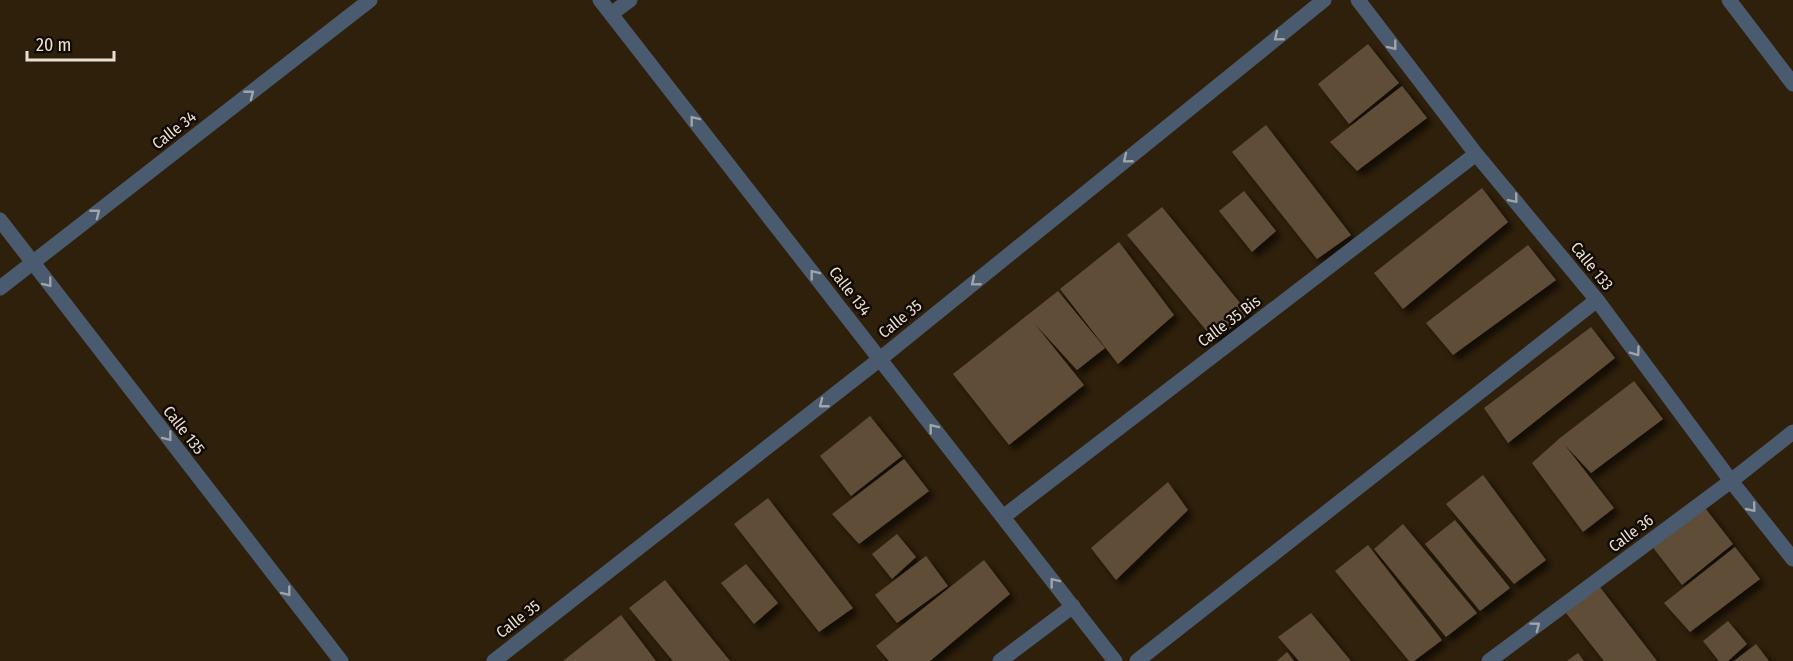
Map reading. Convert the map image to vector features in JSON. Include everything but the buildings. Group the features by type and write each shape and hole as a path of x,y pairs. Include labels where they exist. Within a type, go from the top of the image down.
{"street":[{"name":"Calle 34","path":"0,288 370,0"},
{"name":"Calle 134","path":"600,0 1115,661"},
{"path":"611,14 630,0"},
{"name":"Calle 35","path":"494,661 880,359 1324,0"},
{"name":"Calle 133","path":"1358,0 1476,154 1597,300 1731,481 1793,559"},
{"path":"1729,0 1793,84"},
{"name":"Calle 35 Bis","path":"1003,517 1476,154"},
{"name":"Calle 135","path":"0,220 341,661"},
{"path":"1137,661 1597,300"},
{"name":"Calle 36","path":"1489,661 1731,481 1793,432"},
{"path":"1000,661 1073,606"}]}
